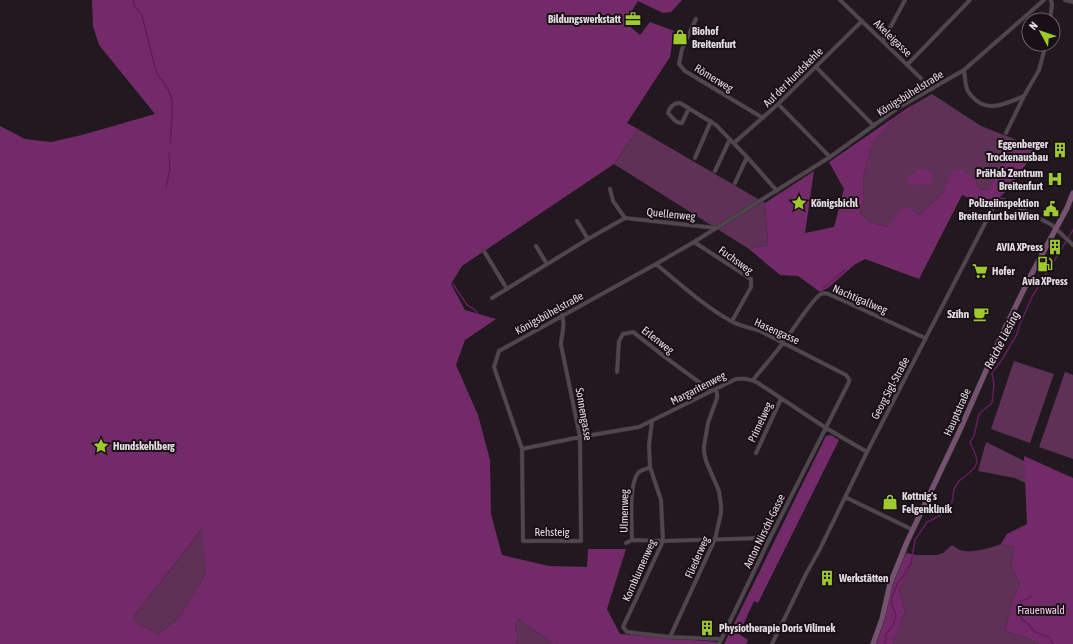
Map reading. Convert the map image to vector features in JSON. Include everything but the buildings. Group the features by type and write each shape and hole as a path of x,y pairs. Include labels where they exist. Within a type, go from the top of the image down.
{"main road":[{"name":"Hauptstraße","path":"872,644 882,619 890,584 907,542 959,432 1003,332 1031,275 1067,208 1073,192"}],"street":[{"name":"Akeleigasse","path":"840,0 932,90"},
{"path":"883,41 905,0"},
{"path":"907,65 970,0"},
{"name":"Königsbühelstraße","path":"523,541 522,449 494,367 499,351 694,242 830,157 898,108 932,90 964,70 1044,0"},
{"path":"1051,0 1051,12"},
{"path":"1065,0 1073,2"},
{"name":"Römerweg","path":"696,19 682,49 678,64 685,71 763,118"},
{"name":"Auf der Hundskehle","path":"734,143 778,104 862,21"},
{"path":"1006,133 1024,96 1039,70 1044,52"},
{"path":"816,67 874,126"},
{"path":"964,70 970,94 979,103 997,106 1024,96"},
{"path":"689,108 682,123 680,124 677,123 668,113 674,104 680,103 689,108 711,121 734,143 777,191"},
{"path":"778,104 830,157"},
{"path":"695,158 711,121"},
{"path":"715,172 730,139"},
{"path":"735,183 747,157"},
{"path":"492,298 625,218 613,201 610,189"},
{"name":"Georg Sigl-Straße","path":"772,644 867,452 995,204 1000,200 1004,200 1057,228"},
{"name":"Quellenweg","path":"625,218 716,228"},
{"path":"577,221 588,239"},
{"path":"1057,228 1073,245"},
{"name":"Fuchsweg","path":"694,242 751,279 751,287 732,321"},
{"path":"536,246 547,264"},
{"path":"484,251 507,289"},
{"name":"Hasengasse","path":"656,264 706,304 732,321 742,326 758,330 846,375 849,382 826,428"},
{"name":"Nachtigallweg","path":"753,380 822,293 826,293 925,338"},
{"name":"Sonnengasse","path":"562,315 564,319 564,329 561,336 561,345 580,437 581,541"},
{"name":"Erlenweg","path":"617,372 619,341 623,334 633,332 713,390"},
{"name":"Margaritenweg","path":"522,449 639,427 736,379 741,378 753,380"},
{"path":"753,380 826,428 867,452"},
{"name":"Fliederweg","path":"670,637 715,540 721,513 718,488 705,456 704,446 708,423 717,398 717,393 713,390"},
{"name":"Primelweg","path":"756,452 781,399"},
{"name":"Kornblumenweg","path":"652,421 649,445 650,467 661,500 663,542 623,627 627,632 670,637 721,639"},
{"name":"Anton Nirschl-Gasse","path":"719,644 769,540 826,428"},
{"name":"Ulmenweg","path":"632,540 633,483 639,472 650,467"},
{"path":"845,497 913,530"},
{"path":"626,543 632,540 663,542 764,538 769,540"},
{"name":"Rehsteig","path":"523,541 581,541"}],"shaded area":[{"path":"932,94 981,126 1022,142 1006,160 987,190 979,189 976,181 943,193 919,215 911,208 888,227 872,223 860,213 864,200 863,177 874,140 895,119 914,108 909,107"},
{"path":"638,129 765,203 768,245 749,249 614,164"},
{"path":"1014,361 1054,374 1030,443 991,429"},
{"path":"1065,372 1073,375 1073,459 1039,447"},
{"path":"986,442 1072,485 1040,490 1015,478 978,471"},
{"path":"203,528 206,573 179,618 158,634 135,622 134,616"},
{"path":"1001,544 1014,547 1011,566 1020,585 1013,598 1005,631 1027,638 1039,644 893,644 905,611 899,590 916,555 937,555 943,553 952,545 960,550 975,551"},
{"path":"519,619 553,644 516,644 518,636 515,625"}],"green space":[{"path":"92,0 682,0 671,12 663,13 638,1 625,22 640,35 650,22 674,31 670,57 627,123 638,129 614,164 462,266 451,284 465,310 496,319 465,340 456,365 478,415 490,460 491,514 502,555 549,566 587,567 588,549 626,549 607,609 620,634 718,642 717,644 553,644 519,619 515,625 518,636 516,644 0,644 0,126 25,139 51,142 82,135 155,114 99,45 93,26","holes":["202,529 206,573 179,618 158,634 135,622 134,616"]},
{"path":"909,107 914,108 895,119 874,140 863,177 864,200 860,213 872,223 888,227 901,208 911,208 919,215 943,193 952,171 962,169 976,181 979,189 987,190 1006,160 1022,142 1038,148 1007,190 990,207 962,195 919,279 865,259 854,265 828,288 820,292 798,276 780,275 749,249 768,245 765,203 814,171 805,233 834,227 844,189 829,162"},
{"path":"920,168 930,171 933,174 933,180 930,184 911,185 905,181 909,175 915,173"},
{"path":"831,435 839,440 758,603 754,601 739,634 748,640 746,644 724,644 826,436"},
{"name":"Frauenwald","path":"1024,456 1073,478 1073,644 1039,644 1027,638 1005,631 1013,598 1020,585 1011,566 1014,547 1001,544 1007,534 1027,524"},
{"path":"906,553 916,555 899,590 905,611 893,644 876,644 885,619 892,586"}],"waterway":[{"path":"133,0 134,6 142,15 156,72 171,96 172,116 170,143"},
{"path":"166,187 170,170 169,153"},
{"name":"Reiche Liesing","path":"885,644 886,634 893,625 896,615 892,606 892,597 898,582 911,563 915,540 927,522 944,513 952,502 954,489 959,481 975,467 977,462 976,456 970,442 974,436 980,413 992,403 994,384 992,373 1017,334 1032,297 1073,230"},
{"path":"823,288 845,270"},
{"path":"453,284 467,305 478,314"},
{"path":"1031,595 1028,599 1020,602 1019,612 1022,620 1026,622 1035,632 1049,637 1053,644"}],"place":[{"name":"Bildungswerkstatt","path":"633,19"},
{"name":"Biohof Breitenfurt","path":"680,37"},
{"name":"Eggenberger Trockenausbau","path":"1060,150"},
{"name":"PräHab Zentrum Breitenfurt","path":"1055,179"},
{"name":"Königsbichl","path":"799,203"},
{"name":"Polizeiinspektion Breitenfurt bei Wien","path":"1051,209"},
{"name":"AVIA XPress","path":"1055,247"},
{"name":"Avia XPress","path":"1045,264"},
{"name":"Hofer","path":"980,271"},
{"name":"Szihn","path":"981,314"},
{"name":"Hundskehlberg","path":"101,446"},
{"name":"Kottnig's Felgenklinik","path":"890,502"},
{"name":"Werkstätten","path":"827,578"},
{"name":"Physiotherapie Doris Vilimek","path":"707,628"}]}
